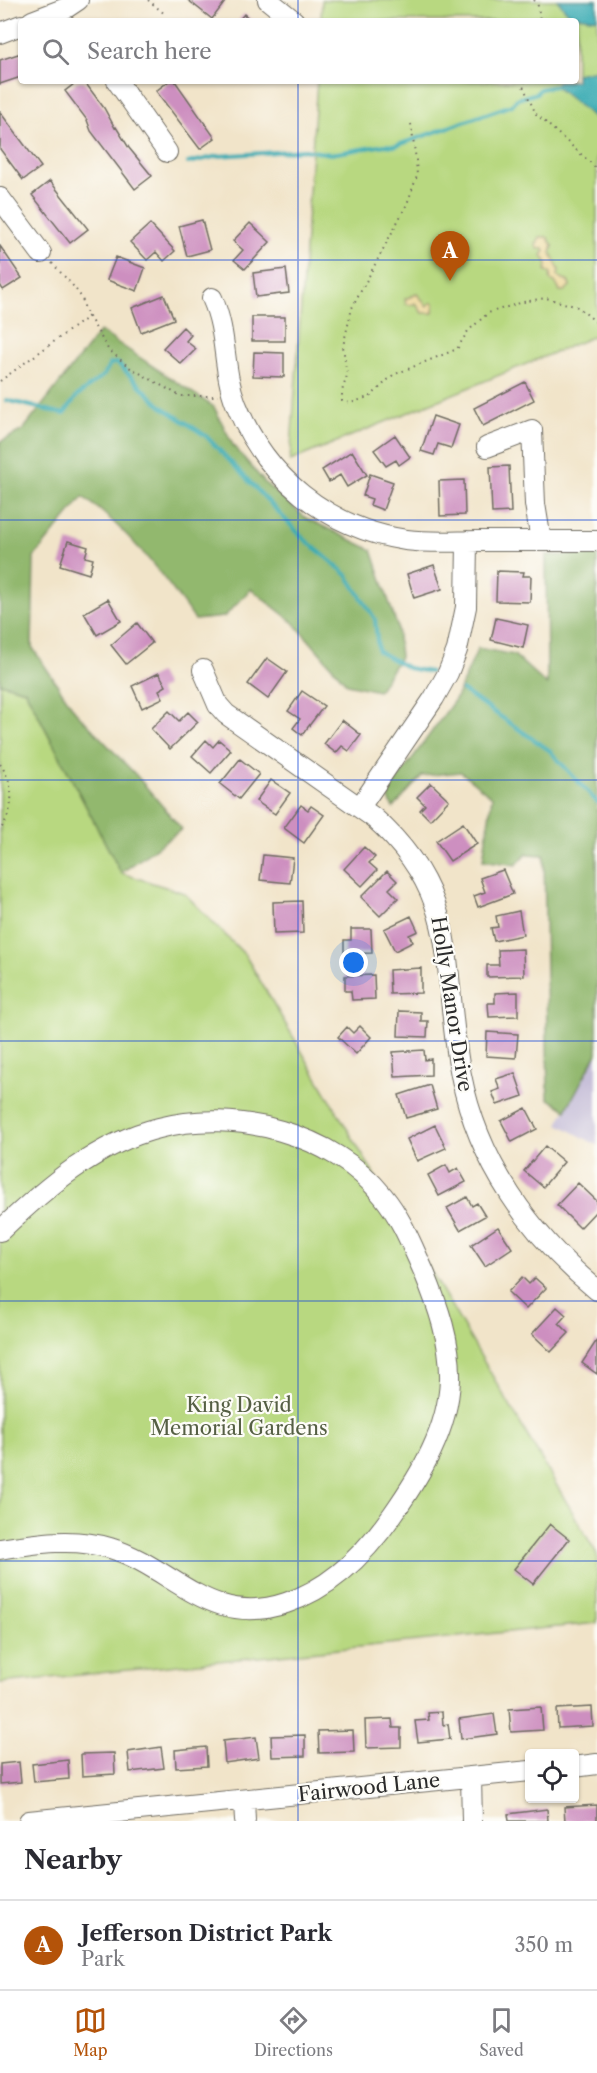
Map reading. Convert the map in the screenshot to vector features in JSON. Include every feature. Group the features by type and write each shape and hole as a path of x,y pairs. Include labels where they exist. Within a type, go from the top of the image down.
{"street":[{"path":"268,0 290,18"},
{"path":"43,18 73,10"},
{"path":"0,33 18,26"},
{"path":"119,84 167,152"},
{"path":"0,198 41,253"},
{"path":"212,298 223,329 231,390 259,449 274,469 308,500 330,515 378,534 407,540 467,542 597,540"},
{"path":"487,447 532,430 535,504 541,541"},
{"path":"360,807 434,698 458,650 466,606 467,542"},
{"name":"Holly Manor Drive","path":"203,670 218,705 226,714 360,807 390,832 408,852 432,892 441,919 446,942 461,1076 479,1135 493,1167 529,1222 552,1249 597,1290"},
{"path":"0,1231 47,1189 94,1156 130,1137 184,1123 221,1121 245,1123 294,1135 314,1143 356,1170 381,1194 396,1213 410,1240 442,1322 449,1356 450,1379 444,1418 438,1437 420,1472 380,1532 362,1554 341,1573 304,1596 283,1605 254,1609 235,1608 214,1603 196,1596 131,1556 110,1547 86,1542 37,1543 0,1549"},
{"path":"579,1766 597,1764"},
{"name":"Fairwood Lane","path":"29,1821 525,1772"},
{"path":"471,1777 472,1821"},
{"path":"243,1800 245,1821"}],"path":[{"path":"148,0 166,15"},
{"path":"534,0 538,6 540,18"},
{"path":"524,84 536,114 593,165 597,172"},
{"path":"411,124 417,160 417,176 407,204 352,308 344,346 347,376 342,391 342,401 351,403 370,396 393,375 457,349 468,331 488,313 546,298 578,306 597,323"},
{"path":"41,253 82,298 88,316 108,349 140,375 180,396 220,396 231,390"},
{"path":"0,381 88,316"},
{"path":"0,764 8,777 12,794 10,812 0,830"}],"shaded area":[{"path":"597,1053 597,1145 558,1124"}],"green space":[{"path":"322,0 597,0 597,335 290,461 317,84 579,84 579,18 321,18"},
{"path":"100,331 214,407 233,445 266,484 306,518 372,550 397,626 400,657 378,691 347,684 294,623 251,589 224,617 195,620 130,538 83,497 34,557 32,647 75,711 136,775 182,829 121,873 25,690 0,683 0,442 23,430"},
{"path":"597,554 597,1053 566,1110 548,1098 544,855 527,854 516,865 483,860 492,797 461,772 422,776 393,808 389,799 391,788 456,698 478,648 514,655 547,685 546,555"},
{"name":"King David Memorial Gardens","path":"0,683 25,690 121,873 184,893 245,955 597,1554 597,1623 0,1683"}],"sand":[{"path":"540,237 547,237 553,246 551,253 559,270 558,276 567,280 570,286 564,291 560,291 555,282 550,280 551,273 546,271 547,264 542,255 544,248 538,249 536,245"},
{"path":"417,294 427,306 434,303 433,313 422,313 416,303 406,304 405,299"}],"water":[{"path":"557,0 597,0 597,19 570,15"},
{"path":"597,70 597,120 555,86 556,84 579,84 579,73"}],"building":[{"path":"188,0 222,0 225,2 211,18"},
{"path":"18,54 18,78 0,84 0,60"},
{"path":"74,84 86,84 129,148 152,176 135,189 91,131 87,120 65,91"},
{"path":"165,84 177,84 215,138 200,149 156,91"},
{"path":"0,112 41,167 23,180 0,149"},
{"path":"50,181 88,229 70,243 32,195"},
{"path":"202,220 210,250 187,256 179,226"},
{"path":"250,223 270,242 245,269 234,260 243,250 233,241"},
{"path":"150,224 175,251 164,261 156,252 147,260 130,242"},
{"path":"0,246 22,278 3,290 0,285"},
{"path":"116,257 145,268 137,291 107,280"},
{"path":"286,269 289,293 256,297 253,273"},
{"path":"164,295 174,319 141,332 132,308"},
{"path":"252,317 285,317 285,341 252,341"},
{"path":"183,327 191,335 186,341 196,349 181,364 163,348"},
{"path":"254,352 284,353 284,377 253,376"},
{"path":"525,382 534,400 483,426 474,408"},
{"path":"433,416 459,425 451,448 438,444 434,455 421,451"},
{"path":"395,435 410,457 399,465 396,460 386,466 374,450"},
{"path":"352,451 367,475 347,487 340,475 329,482 322,470"},
{"path":"509,466 511,512 492,513 490,467"},
{"path":"370,474 393,482 383,510 370,505 372,499 363,496"},
{"path":"464,480 465,515 440,516 439,481"},
{"path":"68,541 88,547 85,557 93,559 89,574 60,565"},
{"path":"434,565 442,589 414,598 407,574"},
{"path":"497,571 524,572 523,576 531,576 530,602 496,601"},
{"path":"108,599 121,621 97,635 84,613"},
{"path":"496,618 528,625 523,648 491,640"},
{"path":"137,623 152,643 126,664 111,645"},
{"path":"267,658 287,672 268,699 248,684"},
{"path":"159,673 166,686 159,690 163,698 142,708 132,686"},
{"path":"302,691 324,706 302,735 293,728 300,719 288,711"},
{"path":"169,711 179,721 188,712 198,722 170,749 151,729"},
{"path":"342,720 361,735 349,751 342,746 336,753 324,744"},
{"path":"206,740 213,747 219,740 231,750 211,773 192,756"},
{"path":"240,759 259,774 239,799 220,784"},
{"path":"271,780 290,793 275,814 256,801"},
{"path":"431,783 449,800 430,820 420,810 425,805 417,797"},
{"path":"301,805 308,810 311,806 324,815 304,843 284,828"},
{"path":"463,823 477,844 450,861 436,841"},
{"path":"364,847 375,857 369,863 377,870 362,886 344,869"},
{"path":"263,855 293,858 290,883 260,880"},
{"path":"503,870 513,894 478,907 474,896 485,892 480,878"},
{"path":"387,871 397,881 389,889 398,898 380,916 361,897"},
{"path":"302,901 303,933 274,934 273,902"},
{"path":"519,911 523,935 494,941 491,928 498,927 496,916"},
{"path":"411,916 418,931 409,935 413,942 395,951 384,929"},
{"path":"351,929 371,929 372,953 344,954 344,940 351,940"},
{"path":"523,949 524,976 487,977 487,965 499,965 498,950"},
{"path":"421,968 421,993 390,994 389,970"},
{"path":"374,975 375,999 352,1000 351,991 345,991 345,976"},
{"path":"518,992 518,1016 489,1017 488,1003 495,1003 495,993"},
{"path":"399,1011 421,1012 421,1021 428,1021 427,1037 398,1036"},
{"path":"360,1026 371,1037 356,1054 338,1037 347,1027 353,1033"},
{"path":"487,1032 518,1034 516,1058 486,1056"},
{"path":"424,1050 425,1060 431,1059 431,1075 395,1077 393,1052"},
{"path":"515,1073 523,1096 497,1105 492,1092 500,1089 496,1079"},
{"path":"430,1085 437,1109 406,1118 399,1095"},
{"path":"526,1108 537,1129 512,1142 501,1121"},
{"path":"435,1125 446,1148 417,1161 407,1139"},
{"path":"545,1146 564,1162 543,1187 524,1171"},
{"path":"446,1165 450,1173 458,1168 466,1182 439,1196 428,1175"},
{"path":"578,1183 597,1201 597,1210 580,1228 557,1205"},
{"path":"467,1197 472,1206 477,1203 485,1216 460,1230 447,1208"},
{"path":"498,1227 512,1248 485,1266 471,1245"},
{"path":"522,1277 529,1284 535,1278 546,1288 526,1309 508,1292"},
{"path":"557,1307 566,1315 559,1323 569,1333 551,1352 532,1334"},
{"path":"597,1340 597,1374 582,1363"},
{"path":"550,1524 569,1539 533,1584 514,1569"},
{"path":"541,1707 543,1730 511,1732 509,1709"},
{"path":"592,1707 593,1726 558,1728 557,1709"},
{"path":"442,1712 443,1725 448,1724 450,1739 418,1742 415,1721 429,1720 428,1713"},
{"path":"494,1714 497,1734 461,1739 459,1719"},
{"path":"392,1719 393,1728 401,1728 401,1747 366,1748 365,1720"},
{"path":"353,1730 354,1752 319,1753 318,1731"},
{"path":"305,1735 305,1756 272,1757 271,1736"},
{"path":"256,1737 259,1758 225,1763 223,1741"},
{"path":"161,1747 164,1768 130,1772 128,1752"},
{"path":"206,1747 207,1766 176,1768 175,1750"},
{"path":"114,1753 115,1774 82,1776 81,1754"},
{"path":"68,1760 69,1779 34,1782 32,1764"},
{"path":"19,1762 21,1782 0,1784 0,1764"},
{"path":"597,1805 597,1821 565,1821 564,1807"},
{"path":"547,1809 548,1821 509,1821 508,1814"}],"waterway":[{"path":"188,163 218,156 305,150 331,154 385,145 395,146 512,105 517,99 537,93 540,89 555,86"},
{"path":"6,400 64,414 77,396 104,375 110,364 117,363 161,406 206,436 302,537 347,575 375,619 378,651 408,668 430,672"},
{"path":"462,690 549,750 597,802"}],"place":[{"name":"Jefferson District Park","path":"450,281"}]}
